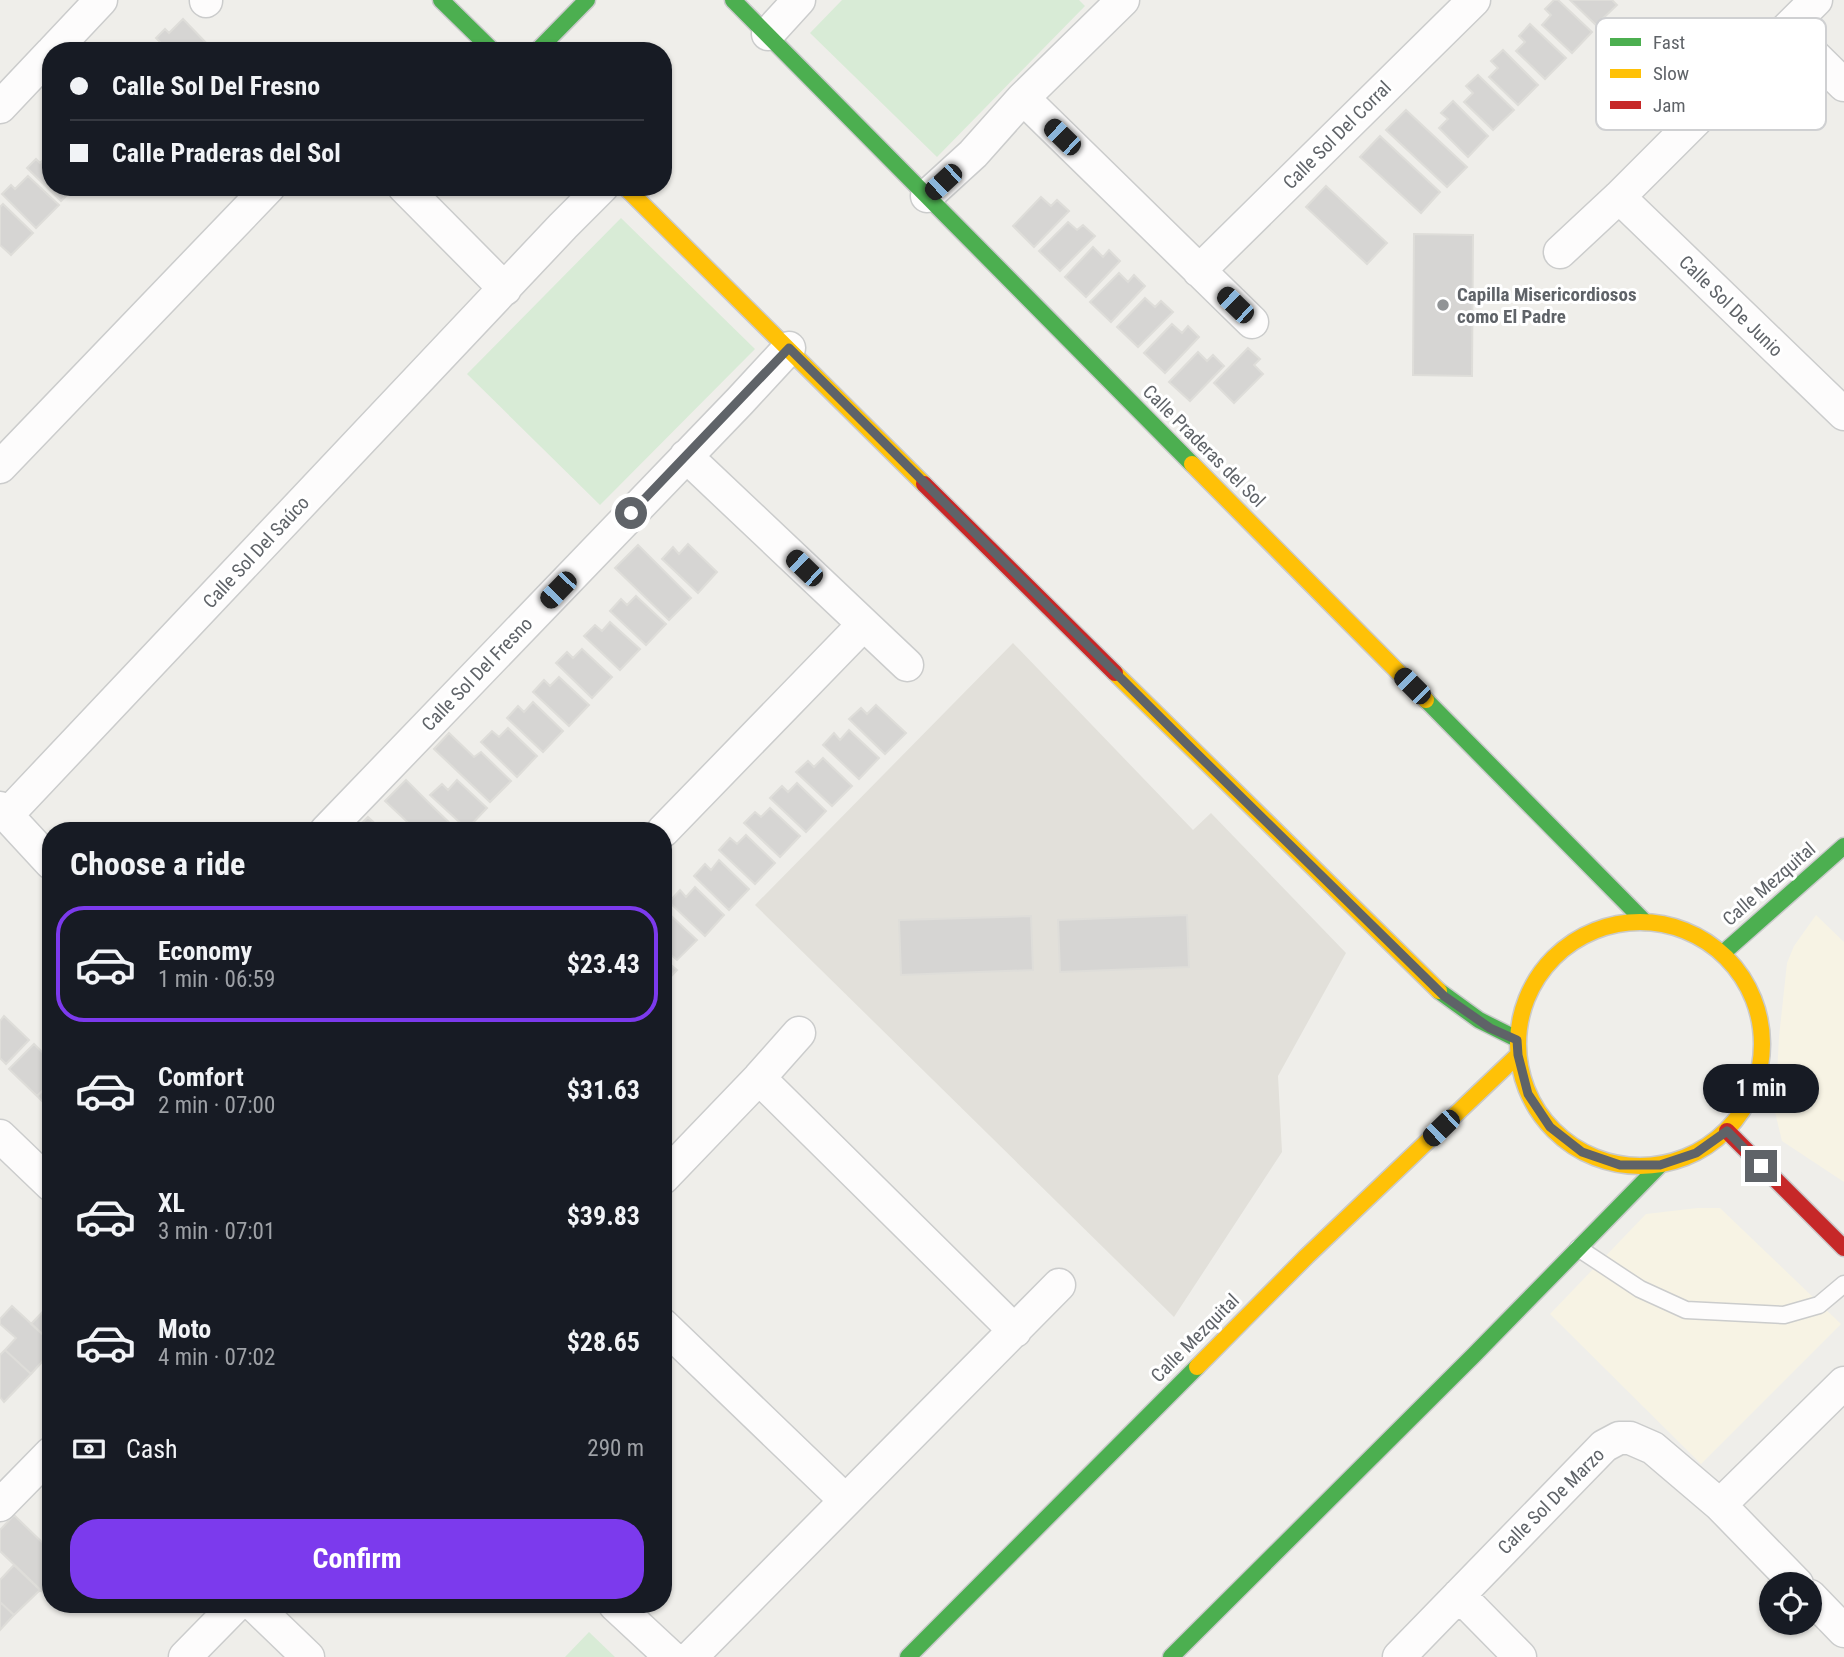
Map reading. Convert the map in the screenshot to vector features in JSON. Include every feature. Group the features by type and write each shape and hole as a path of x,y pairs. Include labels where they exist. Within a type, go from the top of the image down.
{"street":[{"path":"61,42 101,0"},
{"path":"441,0 484,42"},
{"path":"546,42 587,0"},
{"name":"Calle Praderas del Sol","path":"733,0 1645,922"},
{"path":"768,34 799,0"},
{"path":"928,196 973,154 1023,99 1123,0"},
{"name":"Calle Sol Del Corral","path":"1199,271 1474,0"},
{"path":"1798,18 1816,0"},
{"path":"0,107 42,63"},
{"path":"1826,67 1844,85"},
{"path":"1023,99 1252,322"},
{"path":"1560,252 1686,130"},
{"path":"0,467 260,196"},
{"path":"413,196 505,289"},
{"name":"Calle Sol Del Saúco","path":"42,853 4,812 593,196"},
{"path":"634,196 1444,996 1517,1047"},
{"name":"Calle Sol De Junio","path":"1619,197 1844,414"},
{"name":"Calle Sol Del Fresno","path":"335,822 789,348"},
{"path":"686,456 907,665"},
{"path":"672,822 863,625"},
{"name":"Calle Mezquital","path":"1723,953 1844,846"},
{"path":"1645,922 1687,931 1723,953 1747,984 1761,1021 1762,1061 1750,1099 1727,1131 1696,1153 1660,1165 1620,1165 1582,1152 1550,1127 1528,1094 1517,1047 1525,1002 1544,968 1572,942 1607,926 1645,922"},
{"path":"672,1169 799,1033"},
{"name":"Calle Mezquital","path":"908,1657 1517,1047"},
{"path":"759,1078 1014,1331"},
{"path":"1727,1131 1844,1248"},
{"path":"5,1149 42,1178"},
{"path":"1176,1655 1660,1165"},
{"path":"691,1657 1059,1285"},
{"path":"672,1334 845,1500"},
{"path":"1720,1505 1844,1383"},
{"name":"Calle Sol De Marzo","path":"1399,1657 1604,1446 1619,1438 1630,1438 1653,1448 1720,1505 1785,1572"},
{"path":"0,1505 42,1462"},
{"path":"1459,1595 1520,1657"},
{"path":"1822,1608 1844,1631"},
{"path":"185,1657 228,1613"},
{"path":"262,1613 308,1657"},
{"path":"624,1613 671,1657"}],"lane":[{"path":"1578,1248 1640,1289 1686,1310 1784,1315 1819,1305 1844,1284"}],"shaded area":[{"path":"1013,643 1193,830 1211,813 1346,953 1278,1076 1282,1152 1174,1317 755,905"},
{"path":"1816,915 1844,942 1844,1182 1782,1141 1775,1112 1787,963 1794,946"},
{"path":"1720,1208 1841,1324 1701,1464 1550,1314 1646,1214"}],"green space":[{"path":"842,0 1079,0 1085,6 937,157 810,33"},
{"path":"621,218 755,349 600,505 467,374"},
{"path":"589,1632 615,1657 565,1657"}],"building":[{"path":"1554,0 1558,0 1592,32 1572,53 1542,25 1551,15 1545,9"},
{"path":"1570,0 1612,0 1617,5 1603,18 1596,18 1596,25"},
{"path":"183,19 205,42 160,42 156,38 165,29 169,33"},
{"path":"1530,24 1566,58 1545,79 1516,51 1525,42 1519,36"},
{"path":"1503,50 1538,85 1518,105 1489,77 1498,68 1491,61"},
{"path":"1478,75 1514,110 1493,130 1464,102 1473,93 1466,86"},
{"path":"1453,101 1488,136 1468,157 1439,128 1448,119 1441,113"},
{"path":"1406,110 1467,167 1447,187 1386,130"},
{"path":"1380,136 1440,192 1421,213 1360,157"},
{"path":"36,159 40,163 42,161 42,183 27,168"},
{"path":"28,176 42,189 42,196 49,196 59,205 36,228 2,194 11,185 15,189"},
{"path":"1326,186 1387,243 1367,264 1306,207"},
{"path":"1041,197 1051,206 1057,200 1069,211 1034,247 1013,226"},
{"path":"3,204 33,233 11,255 0,245 0,207"},
{"path":"1068,222 1077,230 1083,225 1095,236 1060,271 1039,251"},
{"name":"Capilla Misericordiosos como El Padre","path":"1414,234 1473,235 1472,376 1413,375"},
{"path":"1093,247 1103,257 1109,250 1120,261 1086,297 1065,277"},
{"path":"1119,273 1128,282 1134,275 1145,286 1111,322 1090,302"},
{"path":"1145,298 1155,307 1161,301 1173,312 1138,347 1117,327"},
{"path":"1172,324 1182,333 1188,326 1199,337 1165,373 1144,353"},
{"path":"1248,348 1260,359 1254,365 1263,374 1234,403 1214,383"},
{"path":"1198,352 1207,361 1213,355 1224,366 1190,401 1169,382"},
{"path":"688,544 717,572 698,593 662,559 673,547 679,554"},
{"path":"638,545 691,598 669,620 615,568"},
{"path":"636,596 666,624 646,645 610,611 621,599 627,605"},
{"path":"610,622 640,649 620,670 584,636 595,625 602,631"},
{"path":"582,649 612,677 592,698 556,663 567,652 573,658"},
{"path":"559,677 589,705 569,726 533,692 544,680 550,686"},
{"path":"533,702 563,731 543,752 507,718 518,706 524,712"},
{"path":"876,705 906,733 885,754 849,719 861,708 867,714"},
{"path":"508,728 537,756 517,777 481,742 492,731 499,737"},
{"path":"849,730 879,758 859,779 823,745 834,733 840,740"},
{"path":"449,733 474,757 481,752 511,781 490,802 434,749"},
{"path":"823,758 852,786 832,806 796,772 808,761 814,767"},
{"path":"406,780 449,822 407,822 385,801"},
{"path":"457,780 487,808 474,822 459,822 430,795 442,784 448,790"},
{"path":"797,783 826,811 806,832 770,798 782,786 788,792"},
{"path":"770,808 800,836 780,857 744,823 755,812 761,817"},
{"path":"746,835 775,863 755,884 719,850 730,838 737,844"},
{"path":"719,860 749,889 729,910 694,876 705,864 711,870"},
{"path":"695,887 724,915 705,936 672,905 672,899 680,890 686,897"},
{"path":"1187,915 1189,967 1060,972 1058,920"},
{"path":"1031,916 1033,970 901,975 899,920"},
{"path":"672,917 697,940 677,960 672,956"},
{"path":"4,1016 29,1040 6,1064 0,1058 0,1021"},
{"path":"34,1044 42,1052 42,1091 37,1096 9,1069"},
{"path":"12,1306 42,1334 42,1362 31,1374 5,1350 16,1338 0,1324 0,1319"},
{"path":"42,1312 42,1334 31,1324"},
{"path":"5,1350 31,1374 4,1402 0,1397 0,1355"},
{"path":"14,1515 42,1542 42,1591 0,1551 0,1530"},
{"path":"14,1565 40,1590 14,1615 0,1602 0,1580"},
{"path":"0,1602 14,1615 0,1630"}],"traffic: fast":[{"path":"441,0 484,42"},
{"path":"546,42 587,0"},
{"path":"733,0 1192,464"},
{"path":"1426,700 1645,922"},
{"path":"1723,953 1844,846"},
{"path":"1439,991 1479,1020 1517,1039"},
{"path":"1171,1657 1660,1165"},
{"path":"908,1657 1197,1367"}],"traffic: slow":[{"path":"634,196 924,484"},
{"path":"1192,464 1426,700"},
{"path":"1115,673 1439,991"},
{"path":"1640,922 1675,927 1687,932 1708,943 1726,958 1741,976 1752,997 1757,1009 1762,1044 1757,1079 1752,1091 1741,1112 1726,1130 1708,1145 1687,1156 1675,1161 1640,1166 1605,1161 1593,1156 1572,1145 1554,1130 1539,1112 1528,1091 1523,1079 1518,1044 1523,1009 1528,997 1539,976 1554,958 1572,943 1593,932 1605,927 1640,922"},
{"path":"1197,1367 1307,1256 1518,1055"}],"traffic: jam":[{"path":"924,484 1115,673"},
{"path":"1727,1131 1844,1248"}],"place":[{"name":"Capilla Misericordiosos como El Padre","path":"1443,305"}],"route":[{"path":"631,513 789,348 1444,996 1490,1028 1517,1040 1528,1094 1550,1127 1582,1152 1620,1165 1660,1165 1696,1153 1727,1131 1761,1166"}]}
